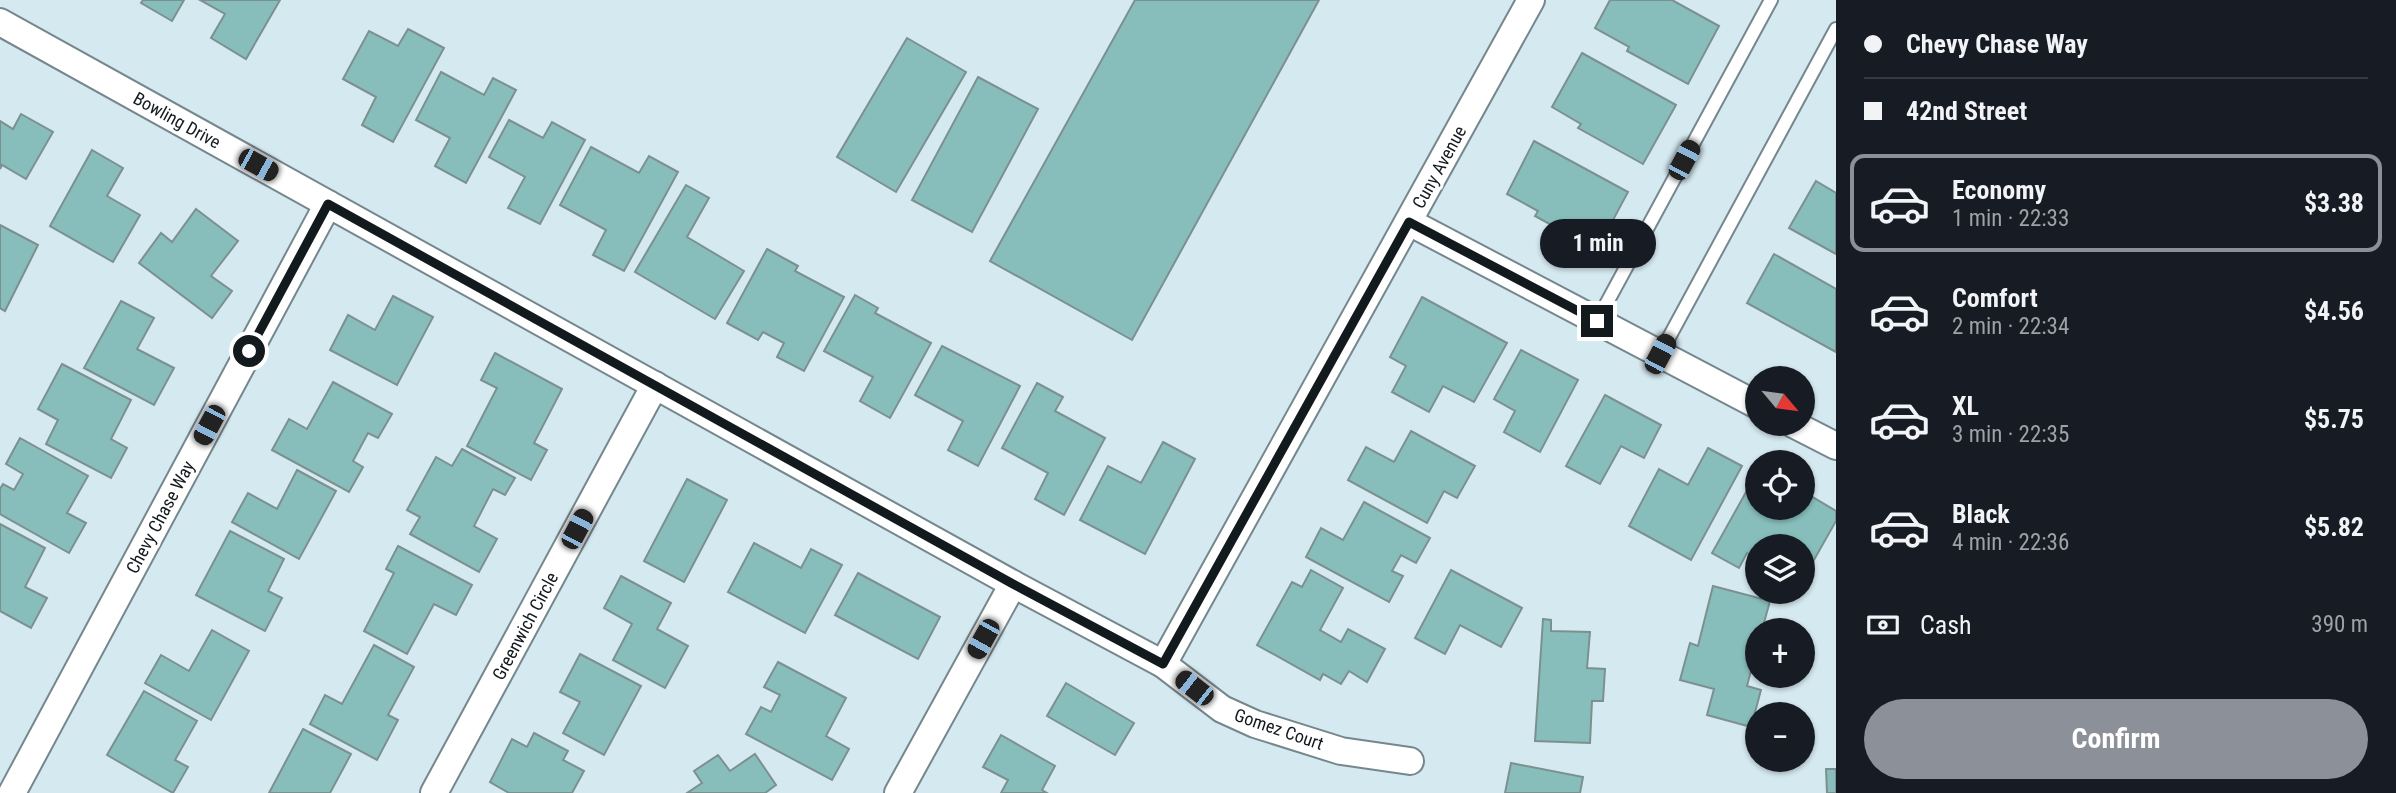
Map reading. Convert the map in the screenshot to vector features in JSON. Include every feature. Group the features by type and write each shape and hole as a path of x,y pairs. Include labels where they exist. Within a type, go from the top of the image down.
{"street":[{"name":"Cuny Avenue","path":"1163,664 1531,0"},
{"name":"Bowling Drive","path":"0,22 1013,584 1163,664"},
{"name":"Chevy Chase Way","path":"12,793 328,204"},
{"path":"1409,222 1745,399"},
{"name":"Greenwich Circle","path":"434,793 655,385"},
{"path":"1815,435 1836,446"},
{"path":"898,793 1013,584"},
{"name":"Gomez Court","path":"1163,664 1222,709 1255,724 1341,751 1409,761"}],"lane":[{"path":"1597,321 1771,0"},
{"path":"1660,354 1836,29"}],"building":[{"path":"143,0 184,0 172,21 141,3"},
{"path":"200,0 280,0 246,59 211,38 225,14"},
{"path":"1135,0 1319,0 1132,340 990,261"},
{"path":"1610,0 1672,0 1719,26 1688,84 1627,51 1629,47 1595,28"},
{"path":"408,29 444,48 393,142 362,125 376,97 343,79 369,31 398,46"},
{"path":"907,38 966,72 896,192 837,157"},
{"path":"1582,53 1676,105 1643,164 1578,128 1581,124 1552,107"},
{"path":"441,72 484,95 493,78 516,90 466,183 435,166 450,138 416,120"},
{"path":"978,77 1038,109 972,232 912,200"},
{"path":"21,114 53,132 26,179 2,165 0,169 0,121 13,129"},
{"path":"509,120 543,138 552,122 585,140 540,224 508,208 525,177 489,157"},
{"path":"1534,141 1628,192 1597,250 1535,216 1538,211 1507,194"},
{"path":"591,147 639,173 649,156 678,172 624,271 593,255 606,230 560,205"},
{"path":"92,150 123,168 107,196 140,215 113,262 50,226"},
{"path":"1816,181 1836,193 1836,254 1789,228"},
{"path":"686,185 709,198 687,237 744,271 715,319 635,272"},
{"path":"196,209 238,241 211,276 232,291 212,318 139,263 161,233 172,242"},
{"path":"0,225 38,245 5,311 0,308"},
{"path":"767,249 798,266 795,271 844,297 804,371 777,357 784,343 763,332 758,340 727,323"},
{"path":"1774,254 1836,289 1836,352 1747,303"},
{"path":"855,295 878,308 875,313 931,343 890,418 860,401 873,377 824,351"},
{"path":"393,296 433,317 397,385 330,350 348,315 375,330"},
{"path":"1422,297 1507,343 1474,402 1443,386 1429,412 1392,392 1406,366 1390,357"},
{"path":"121,301 154,318 137,349 174,368 154,405 84,368"},
{"path":"942,346 1020,386 978,466 948,450 963,421 915,395"},
{"path":"1521,350 1578,380 1540,452 1504,432 1515,411 1494,399"},
{"path":"495,353 562,389 534,443 547,450 531,480 467,446 497,388 481,380"},
{"path":"62,364 131,400 111,439 127,448 111,478 46,444 58,420 38,409"},
{"path":"333,382 392,414 378,438 368,433 353,461 363,467 349,492 272,450 289,419 307,429"},
{"path":"1037,383 1063,397 1055,411 1105,438 1064,515 1035,499 1048,473 1002,448"},
{"path":"1605,395 1661,425 1644,458 1621,446 1600,484 1566,466"},
{"path":"1411,431 1475,466 1457,498 1444,491 1427,523 1348,480 1366,447 1394,462"},
{"path":"20,438 88,476 67,513 86,523 69,553 0,514 0,489 3,484 14,490 23,474 6,464"},
{"path":"1163,442 1195,459 1145,554 1080,520 1108,466 1141,483"},
{"path":"1708,448 1742,466 1691,560 1629,526 1659,469 1688,485"},
{"path":"462,449 515,478 505,495 493,489 474,526 497,539 479,572 410,534 420,517 407,510 436,457 452,466"},
{"path":"297,470 336,491 299,559 232,522 248,493 277,509"},
{"path":"687,479 727,500 684,582 644,561"},
{"path":"1745,494 1745,520 1815,520 1815,499 1836,511 1836,521 1815,558 1815,534 1745,534 1745,557 1739,568 1712,553"},
{"path":"1364,502 1430,538 1416,563 1401,555 1392,571 1403,576 1389,602 1306,557 1321,528 1343,540"},
{"path":"0,524 45,548 25,587 47,598 31,628 0,611"},
{"path":"230,531 284,559 268,591 282,598 265,631 196,595"},
{"path":"754,543 801,568 811,549 842,565 805,633 728,592"},
{"path":"398,546 472,585 456,615 434,604 407,654 364,631 394,573 386,569"},
{"path":"1311,570 1343,588 1320,630 1341,642 1348,629 1385,649 1367,682 1349,671 1341,684 1323,674 1320,680 1257,645 1292,582 1302,587"},
{"path":"1451,570 1522,608 1501,647 1460,625 1445,654 1415,638"},
{"path":"858,573 940,617 918,659 835,615"},
{"path":"621,576 671,603 657,629 688,646 665,688 613,660 632,624 604,608"},
{"path":"1713,586 1745,594 1745,604 1769,604 1765,618 1745,618 1745,688 1761,690 1758,702 1745,702 1745,725 1707,715 1714,689 1680,680 1690,643 1698,646"},
{"path":"1543,619 1551,620 1551,631 1590,632 1587,668 1605,669 1603,701 1592,701 1590,743 1535,741"},
{"path":"212,630 249,651 211,720 145,683 161,655 189,671"},
{"path":"374,645 414,667 388,715 398,720 377,760 310,724 325,695 342,704"},
{"path":"580,654 641,686 604,755 563,733 580,702 560,692"},
{"path":"778,662 846,698 826,736 849,749 832,780 746,734 761,707 771,712 780,695 764,687"},
{"path":"1066,683 1134,723 1115,755 1047,716"},
{"path":"144,691 197,721 175,760 188,767 173,793 107,755"},
{"path":"303,729 351,754 330,793 269,793"},
{"path":"534,733 568,751 563,760 584,771 572,793 509,793 490,782 512,739 527,747"},
{"path":"1001,735 1055,766 1042,790 1047,793 1001,793 1008,780 983,767"},
{"path":"755,754 776,785 765,793 687,793 702,783 694,771 718,755 730,771"},
{"path":"1511,763 1583,777 1580,793 1505,793"},
{"path":"1826,769 1836,769 1836,793 1827,793"}],"route":[{"path":"249,351 328,204 1013,584 1163,664 1409,222 1597,321"}]}
